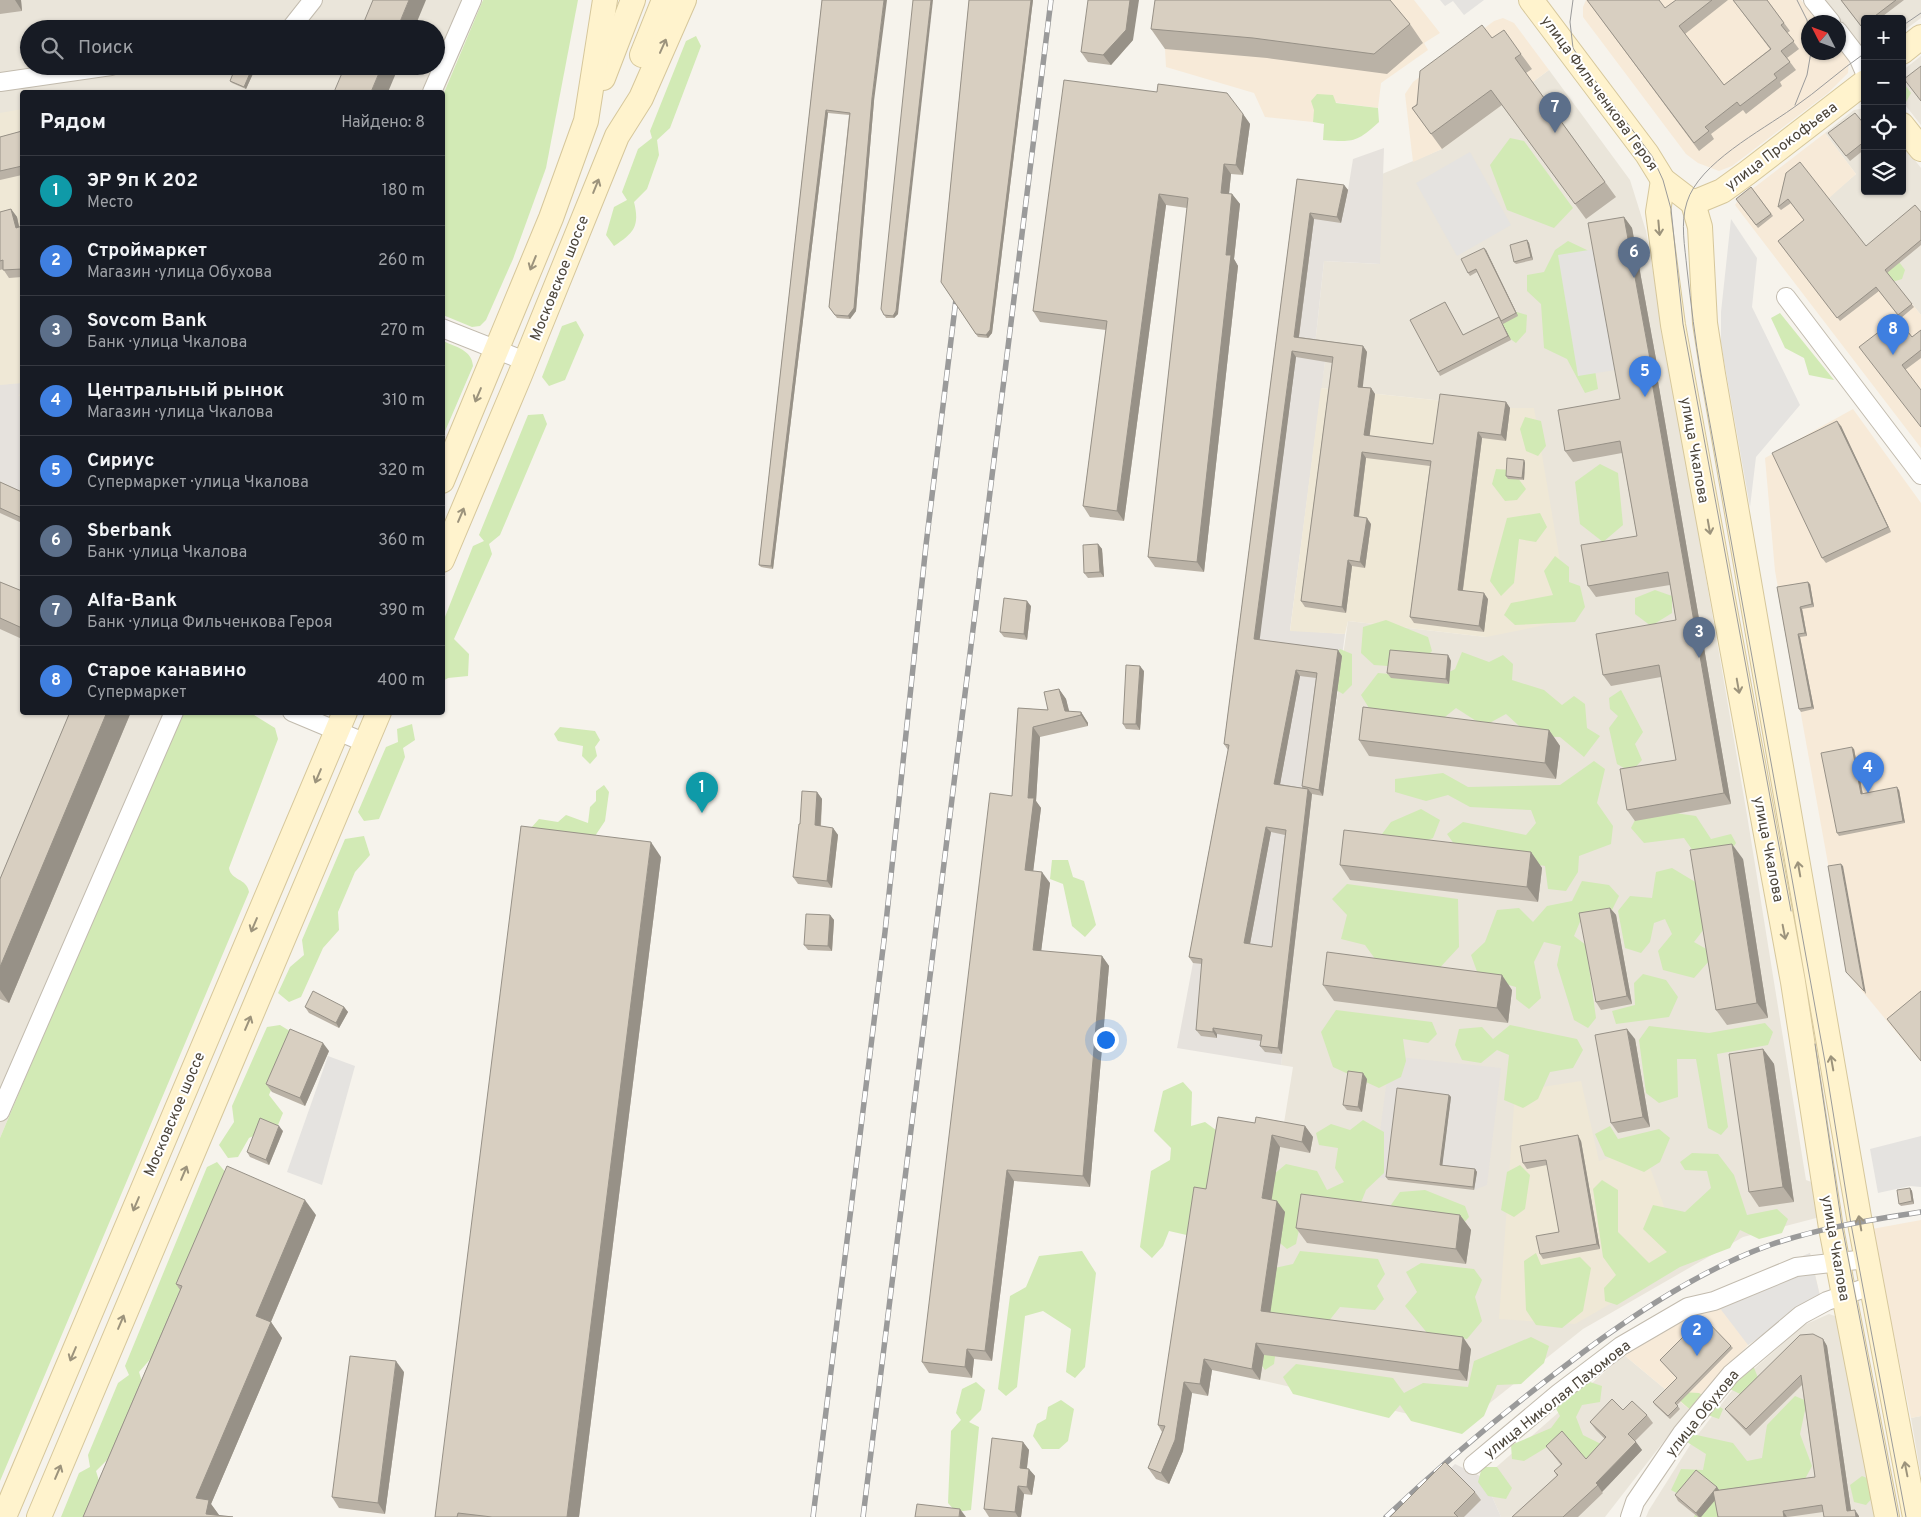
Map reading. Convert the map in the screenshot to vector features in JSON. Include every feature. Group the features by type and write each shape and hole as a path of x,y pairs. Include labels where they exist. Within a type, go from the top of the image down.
{"main road":[{"name":"Московское шоссе","path":"445,474 551,218 586,121 605,0"},
{"path":"586,121 633,0"},
{"path":"617,136 627,95 664,0"},
{"name":"Московское шоссе","path":"445,553 617,136 641,98 684,0"},
{"name":"улица Фильченкова Героя","path":"1537,2 1641,146 1663,180 1693,203"},
{"path":"1906,49 1921,37"},
{"name":"улица Прокофьева","path":"1693,203 1722,191 1861,85"},
{"path":"1906,130 1921,149"},
{"name":"улица Чкалова","path":"1663,180 1658,212 1673,325 1793,982 1838,1262 1887,1517"},
{"name":"улица Чкалова","path":"1693,203 1700,227 1705,323 1713,374 1866,1259 1915,1517"},
{"path":"39,1517 378,715"},
{"name":"Московское шоссе","path":"4,1517 341,722"}],"street":[{"path":"297,20 313,0"},
{"path":"445,62 472,0"},
{"path":"1814,0 1826,15"},
{"path":"1846,42 1861,64"},
{"path":"0,82 49,75"},
{"path":"433,90 439,75"},
{"path":"1786,297 1921,475"},
{"path":"445,329 525,361"},
{"path":"0,1112 173,715"},
{"path":"307,715 341,722 366,743"},
{"name":"улица Николая Пахомова","path":"1473,1465 1559,1393 1621,1346 1688,1307 1714,1301 1796,1267 1866,1259"},
{"name":"улица Обухова","path":"1630,1517 1635,1502 1682,1433 1731,1374 1801,1315 1827,1302 1871,1286"}],"shaded area":[{"path":"0,0 482,0 445,90 20,90 20,715 178,715 0,1138"},
{"path":"1171,0 1414,0 1440,33 1424,43 1428,50 1381,83 1378,108 1316,100 1313,122 1265,117 1254,93 1166,67 1165,49"},
{"path":"1440,0 1484,0 1464,15 1453,1 1445,6"},
{"path":"1586,0 1801,0 1813,15 1801,15 1801,60 1846,60 1846,55 1849,59 1848,73 1828,93 1732,166 1719,171 1698,163 1686,154 1583,17 1583,7"},
{"path":"1825,0 1921,0 1921,18 1906,29 1906,15 1861,15 1861,46 1846,27 1846,15 1837,15"},
{"path":"1503,18 1514,23 1549,70 1442,149 1413,162 1405,94 1413,82 1494,21"},
{"path":"1921,56 1921,125 1906,106 1906,68"},
{"path":"1549,70 1630,180 1646,231 1747,815 1806,1180 1814,1183 1820,1217 1743,1237 1583,1329 1461,1426 1260,1380 1285,1213 1270,1210 1293,1067 1281,1065 1312,794 1323,796 1348,621 1486,637 1534,409 1321,388 1325,362 1315,345 1324,261 1379,264 1382,174 1442,149"},
{"path":"20,109 20,234 0,221 0,113"},
{"path":"1861,109 1861,195 1906,195 1906,149 1921,168 1921,315 1828,198 1856,174 1825,133 1854,110"},
{"path":"1825,133 1856,174 1828,199 1921,315 1921,448 1735,205 1738,200"},
{"path":"1384,148 1380,264 1324,261 1315,345 1325,362 1290,630 1345,634 1323,796 1312,794 1281,1065 1177,1048 1230,766 1228,750 1301,185 1348,190 1353,159"},
{"path":"1470,152 1511,225 1457,256 1416,183"},
{"path":"1731,219 1757,258 1752,307 1800,405 1756,457 1750,507 1721,344 1721,312"},
{"path":"1595,249 1615,370 1578,376 1558,255"},
{"path":"9,266 20,275 20,383 0,385 0,268"},
{"path":"20,383 20,393 18,396 20,396 20,522 0,513 0,385"},
{"path":"1321,388 1510,408 1534,408 1570,620 1486,637 1348,621 1345,634 1290,631"},
{"path":"1853,409 1921,503 1921,1062 1848,974 1775,571 1765,458"},
{"path":"328,1056 355,1066 322,1185 287,1172"},
{"path":"1390,1056 1501,1068 1487,1185 1474,1190 1374,1177"},
{"path":"1581,1081 1599,1161 1643,1148 1684,1262 1575,1324 1499,1319 1515,1091"},
{"path":"1921,1136 1921,1187 1910,1186 1878,1193 1870,1149"},
{"path":"1921,1220 1921,1416 1911,1418 1872,1229"},
{"path":"1810,1253 1820,1296 1748,1345 1689,1409 1624,1355 1709,1294"},
{"path":"1810,1253 1820,1296 1748,1345 1709,1294"},
{"path":"1829,1314 1844,1319 1879,1517 1646,1517 1692,1442 1738,1383 1804,1325"},
{"path":"1624,1355 1689,1409 1605,1517 1501,1517 1484,1478"},
{"path":"1921,1416 1921,1476 1911,1418"},
{"path":"1455,1464 1484,1478 1501,1517 1402,1517"}],"green space":[{"path":"483,0 578,0 546,168 513,259 486,320 480,326 472,327 445,316 445,90"},
{"path":"696,36 701,46 670,128 657,140 659,155 647,189 634,202 636,223 631,233 614,246 606,235 614,207 627,200 622,192 638,149 652,138 650,131 686,41"},
{"path":"1906,86 1911,93 1906,102"},
{"path":"1317,94 1333,95 1336,103 1378,108 1379,122 1365,134 1354,140 1323,140 1324,124 1313,122 1314,110 1311,101"},
{"path":"1510,138 1524,141 1573,208 1554,228 1507,210 1490,165"},
{"path":"1568,241 1589,251 1594,364 1598,389 1585,393 1567,359 1544,348 1541,304 1527,291 1527,275 1544,272 1555,250"},
{"path":"1897,259 1905,270 1902,279 1889,283 1879,272"},
{"path":"1510,310 1527,315 1526,332 1516,343 1499,331"},
{"path":"1780,313 1834,380 1809,375 1804,358 1785,348 1771,318"},
{"path":"576,321 584,335 565,380 549,386 542,377 562,326"},
{"path":"445,342 458,347 470,356 473,366 445,431"},
{"path":"543,414 547,424 500,535 489,544 492,554 454,639 469,654 468,676 445,680 445,617 473,546 484,541 479,535 528,415"},
{"path":"1525,417 1541,421 1546,446 1538,456 1526,451 1520,429"},
{"path":"1600,464 1618,473 1623,525 1603,542 1580,524 1575,482"},
{"path":"1496,469 1512,470 1526,489 1517,500 1505,501 1492,484"},
{"path":"1540,513 1547,527 1536,542 1519,539 1514,583 1501,596 1490,581 1507,518"},
{"path":"1555,556 1569,567 1569,582 1580,586 1585,607 1575,622 1515,625 1504,615 1511,603 1553,595 1544,571"},
{"path":"1655,590 1672,596 1672,613 1651,626 1635,614 1635,598"},
{"path":"1386,620 1428,637 1432,651 1417,668 1374,665 1361,653 1363,627"},
{"path":"1340,649 1352,654 1352,685 1343,694 1331,687 1332,658"},
{"path":"1462,652 1489,662 1503,655 1513,664 1512,680 1544,690 1562,705 1574,696 1585,704 1587,728 1600,736 1584,757 1560,737 1530,736 1506,714 1484,726 1456,708 1440,721 1375,718 1361,695 1378,673 1438,678 1455,669"},
{"path":"1621,690 1643,732 1635,744 1642,760 1631,772 1617,764 1609,728 1618,716 1610,709 1609,698"},
{"path":"178,715 254,715 275,728 278,739 229,868 233,875 248,887 249,892 0,1481 0,1138"},
{"path":"412,724 415,740 403,748 405,757 379,819 364,821 358,812 386,747 398,742 397,729"},
{"path":"560,727 595,731 600,740 595,747 597,756 590,764 582,756 583,746 558,741 554,734"},
{"path":"1594,761 1605,769 1597,803 1613,826 1611,844 1579,856 1578,872 1566,891 1548,889 1545,866 1459,851 1447,834 1463,822 1526,835 1536,823 1531,810 1470,807 1448,795 1426,801 1395,792 1395,779 1443,773 1468,787 1560,785"},
{"path":"604,785 609,792 605,821 593,839 531,828 539,819 558,822 566,815 588,823 590,807 596,801 596,791"},
{"path":"1641,808 1696,816 1711,839 1731,834 1736,843 1728,855 1698,858 1684,838 1644,843 1631,828"},
{"path":"1421,809 1440,820 1433,838 1407,848 1389,845 1382,834 1391,822"},
{"path":"364,836 370,855 355,872 338,912 339,930 323,948 301,997 289,1002 278,993 290,967 304,955 302,940 345,839"},
{"path":"1052,860 1068,860 1073,877 1084,881 1096,925 1085,937 1072,926 1063,884 1050,879"},
{"path":"1672,868 1697,883 1704,929 1694,942 1708,950 1709,961 1694,978 1663,970 1658,951 1672,934 1665,919 1654,923 1650,942 1641,953 1625,948 1618,911 1630,896 1652,898 1656,872"},
{"path":"1582,881 1609,885 1619,896 1611,912 1582,917 1574,936 1586,945 1596,1018 1588,1028 1574,1020 1557,965 1561,946 1544,942 1534,962 1541,998 1529,1009 1516,999 1516,987 1479,977 1471,955 1485,942 1497,910 1519,908 1533,922 1547,906 1572,901"},
{"path":"1347,884 1458,899 1459,947 1434,974 1381,967 1365,945 1341,939 1347,915 1332,899"},
{"path":"1643,974 1666,980 1678,997 1669,1017 1616,1024 1612,1011 1635,1005 1634,983"},
{"path":"1336,1010 1432,1022 1437,1034 1428,1043 1403,1039 1406,1061 1401,1077 1379,1088 1333,1067 1321,1032"},
{"path":"1765,1023 1773,1032 1768,1045 1717,1054 1728,1127 1721,1135 1708,1128 1696,1059 1677,1059 1678,1097 1659,1103 1646,1093 1639,1040 1649,1026 1709,1033"},
{"path":"280,1025 293,1033 269,1095 283,1113 278,1125 249,1138 238,1157 228,1158 219,1145 234,1122 232,1106 267,1027"},
{"path":"1510,1025 1577,1039 1583,1050 1573,1068 1550,1072 1538,1099 1523,1108 1504,1100 1509,1055 1497,1050 1481,1063 1462,1060 1455,1045 1459,1029 1482,1027 1493,1039"},
{"path":"1183,1082 1192,1092 1191,1126 1205,1122 1220,1133 1206,1225 1191,1236 1169,1231 1163,1246 1152,1258 1140,1247 1151,1171 1170,1160 1171,1148 1154,1131 1163,1091"},
{"path":"1363,1120 1384,1132 1384,1173 1366,1190 1358,1210 1304,1207 1296,1244 1287,1249 1274,1238 1278,1207 1267,1194 1267,1180 1286,1164 1317,1171 1327,1190 1344,1182 1335,1168 1338,1148 1319,1145 1316,1133 1331,1124 1350,1130"},
{"path":"1610,1126 1618,1139 1659,1129 1670,1138 1660,1162 1644,1172 1605,1156 1595,1134"},
{"path":"1692,1153 1718,1154 1734,1175 1747,1215 1777,1209 1788,1219 1782,1233 1759,1239 1740,1230 1730,1248 1680,1267 1617,1305 1605,1301 1604,1288 1616,1275 1603,1257 1593,1189 1602,1180 1618,1190 1618,1232 1649,1263 1667,1252 1643,1229 1653,1205 1685,1212 1711,1188 1707,1171 1685,1170 1680,1162"},
{"path":"217,1162 227,1174 153,1356 139,1372 142,1382 109,1458 96,1471 100,1484 85,1517 61,1517 79,1473 90,1467 88,1455 118,1383 129,1375 125,1366 207,1167"},
{"path":"1520,1165 1530,1175 1525,1209 1514,1217 1501,1210 1507,1172"},
{"path":"1425,1190 1465,1206 1469,1217 1462,1225 1396,1216 1391,1205 1400,1192"},
{"path":"1082,1251 1096,1273 1085,1367 1075,1378 1066,1372 1071,1329 1043,1311 1025,1316 1017,1387 1006,1396 998,1389 1010,1296 1026,1287 1039,1256"},
{"path":"1300,1251 1378,1259 1385,1274 1377,1286 1384,1299 1375,1310 1340,1307 1328,1322 1280,1319 1274,1364 1265,1370 1257,1359 1270,1269 1293,1264"},
{"path":"1536,1253 1541,1265 1580,1257 1591,1268 1583,1311 1562,1328 1536,1325 1526,1310 1524,1261"},
{"path":"1421,1263 1474,1269 1482,1280 1475,1297 1482,1321 1467,1339 1428,1334 1405,1306 1417,1292 1406,1272"},
{"path":"1531,1337 1549,1346 1544,1363 1521,1384 1497,1385 1484,1416 1462,1434 1411,1421 1400,1405 1389,1418 1293,1394 1283,1377 1296,1364 1393,1378 1404,1393 1423,1383 1468,1387 1474,1361"},
{"path":"1753,1365 1758,1378 1742,1395 1728,1388"},
{"path":"1584,1380 1602,1386 1600,1402 1582,1405 1576,1417 1583,1435 1605,1446 1594,1465 1562,1438 1524,1461 1512,1459 1511,1445 1551,1428 1560,1416 1553,1403"},
{"path":"976,1382 985,1390 981,1410 969,1422 979,1427 971,1510 956,1512 948,1503 951,1431 961,1420 956,1413 962,1389"},
{"path":"1681,1392 1699,1393 1723,1409 1719,1419 1699,1412 1694,1413 1678,1399"},
{"path":"1795,1396 1807,1401 1800,1434 1812,1466 1798,1492 1742,1517 1694,1517 1705,1489 1684,1497 1671,1490 1681,1469 1703,1470 1706,1454 1687,1442 1692,1434 1733,1443 1747,1461 1762,1458 1767,1425"},
{"path":"1061,1400 1074,1409 1068,1441 1059,1449 1042,1449 1033,1436 1037,1424 1046,1419 1048,1407"},
{"path":"1482,1467 1497,1467 1512,1488 1506,1499 1488,1496 1478,1482"},
{"path":"1862,1476 1872,1480 1874,1496 1866,1505 1854,1502 1850,1485"}],"building":[{"path":"373,0 409,0 401,20 365,20"},
{"path":"822,0 884,0 872,98 854,308 848,316 835,315 829,307 850,113 826,110 771,566 759,565"},
{"path":"913,0 931,0 896,311 893,316 884,315 881,309"},
{"path":"969,0 1031,0 990,330 986,335 976,334 941,282"},
{"path":"1088,0 1130,0 1126,30 1103,55 1081,52"},
{"path":"1155,0 1390,0 1410,24 1374,54 1253,38 1151,29"},
{"path":"1587,0 1659,0 1665,8 1676,0 1712,0 1679,26 1724,85 1771,49 1733,0 1767,0 1784,23 1781,25 1794,41 1781,51 1790,62 1774,74 1777,78 1740,106 1737,102 1705,127 1709,131 1694,143"},
{"path":"1841,0 1896,0 1876,15 1861,15 1861,26"},
{"path":"1482,25 1492,38 1504,30 1521,54 1515,58 1605,182 1575,204 1491,90 1431,134 1412,108 1417,105 1420,71"},
{"path":"1921,66 1921,101 1906,82 1906,77"},
{"path":"232,75 249,75 244,87 230,81"},
{"path":"341,75 378,75 372,90 335,90"},
{"path":"1064,80 1157,92 1158,84 1227,93 1243,114 1236,165 1224,164 1221,193 1232,194 1226,255 1231,255 1197,562 1148,557 1188,198 1159,194 1117,511 1083,506 1107,321 1033,311"},
{"path":"1855,113 1861,120 1861,144 1846,156 1828,133"},
{"path":"20,132 20,166 0,171 0,137"},
{"path":"1800,162 1866,246 1915,205 1921,212 1921,240 1885,270 1912,304 1898,315 1876,287 1837,318 1778,241 1804,220 1788,199 1778,207 1786,173"},
{"path":"1297,179 1344,185 1337,217 1310,213 1294,337 1363,346 1358,387 1371,388 1364,435 1433,444 1440,394 1506,402 1501,435 1478,432 1458,590 1484,593 1479,626 1410,617 1431,461 1362,452 1354,516 1367,518 1360,562 1348,560 1342,607 1301,601 1333,357 1292,351 1254,639 1338,650 1319,790 1302,786 1317,673 1296,670 1274,784 1308,789 1278,1048 1260,1046 1262,1035 1213,1028 1213,1032 1196,1030 1202,959 1189,957 1229,745 1224,744","holes":["1266,827 1286,830 1272,947 1244,943"]},
{"path":"1751,187 1771,214 1756,225 1736,199"},
{"path":"11,209 16,228 20,227 20,269 3,270 3,260 0,261 0,212"},
{"path":"1624,217 1724,793 1627,810 1620,769 1676,760 1659,665 1603,675 1596,634 1676,620 1668,572 1588,586 1581,545 1637,536 1620,441 1565,451 1558,410 1620,399 1588,223"},
{"path":"1527,240 1531,257 1514,262 1510,245"},
{"path":"1484,248 1516,313 1501,321 1476,269 1468,273 1461,259"},
{"path":"1445,302 1463,335 1499,317 1508,336 1438,372 1410,320"},
{"path":"1897,318 1912,337 1921,330 1921,350 1902,365 1921,390 1921,427 1859,347"},
{"path":"1837,421 1888,527 1822,558 1772,453"},
{"path":"1507,458 1524,460 1522,478 1506,476"},
{"path":"0,482 20,491 20,517 0,508"},
{"path":"1098,544 1100,572 1084,573 1083,545"},
{"path":"0,582 20,590 20,627 0,618"},
{"path":"1808,582 1812,604 1800,607 1805,633 1798,634 1812,707 1799,709 1777,587"},
{"path":"1004,598 1027,601 1024,634 1000,632"},
{"path":"1390,650 1448,655 1446,679 1387,673"},
{"path":"1126,665 1140,666 1136,724 1123,724"},
{"path":"1059,689 1065,711 1081,712 1081,715 1033,727 1028,798 1034,798 1025,870 1042,872 1033,950 1102,956 1083,1176 1007,1170 985,1351 967,1349 965,1367 922,1362 990,793 1012,796 1018,708 1048,710 1044,692"},
{"path":"1363,707 1549,730 1545,763 1359,740"},
{"path":"69,715 106,715 0,967 0,879"},
{"path":"1852,747 1861,794 1897,787 1903,821 1837,833 1821,753"},
{"path":"802,791 817,792 815,825 833,828 827,881 793,877"},
{"path":"521,826 651,842 567,1517 492,1517 458,1513 457,1517 435,1517"},
{"path":"1344,830 1531,852 1527,887 1340,865"},
{"path":"1732,844 1757,1003 1716,1010 1690,850"},
{"path":"1841,864 1864,991 1846,972 1828,866"},
{"path":"1610,908 1627,996 1596,1002 1579,913"},
{"path":"806,914 830,915 828,946 804,945"},
{"path":"1327,952 1502,975 1497,1008 1323,985"},
{"path":"313,991 344,1007 336,1023 305,1007"},
{"path":"1921,991 1921,1061 1887,1019"},
{"path":"290,1029 323,1043 300,1098 266,1084"},
{"path":"1627,1029 1643,1117 1611,1123 1595,1035"},
{"path":"1763,1049 1783,1187 1749,1192 1729,1054"},
{"path":"1348,1071 1363,1073 1358,1107 1343,1105"},
{"path":"1397,1088 1449,1095 1440,1165 1475,1169 1473,1187 1386,1177"},
{"path":"1218,1117 1255,1123 1256,1117 1305,1126 1302,1142 1272,1135 1262,1198 1277,1201 1261,1311 1463,1337 1459,1370 1256,1343 1252,1369 1204,1359 1200,1384 1184,1382 1175,1440 1161,1473 1148,1468 1165,1426 1158,1425 1194,1187 1206,1189"},
{"path":"260,1118 279,1126 266,1160 247,1152"},
{"path":"1578,1135 1597,1244 1540,1254 1536,1236 1559,1232 1546,1160 1523,1163 1520,1146"},
{"path":"227,1166 305,1200 256,1316 271,1322 196,1498 209,1500 206,1514 233,1517 83,1517 182,1286 176,1284"},
{"path":"1910,1188 1912,1201 1899,1204 1897,1190"},
{"path":"1301,1194 1460,1215 1456,1249 1296,1228"},
{"path":"1703,1317 1731,1346 1675,1403 1678,1406 1668,1416 1653,1402 1677,1378 1660,1360"},
{"path":"1813,1334 1823,1339 1847,1511 1855,1510 1856,1517 1824,1517 1822,1505 1783,1511 1784,1517 1718,1517 1713,1491 1815,1477 1801,1375 1746,1429 1725,1409 1800,1335"},
{"path":"350,1356 396,1361 378,1503 332,1497"},
{"path":"1612,1399 1623,1410 1632,1401 1647,1415 1628,1434 1636,1442 1596,1483 1598,1485 1563,1517 1512,1517 1558,1475 1554,1471 1562,1464 1546,1446 1562,1431 1586,1459 1606,1437 1590,1422"},
{"path":"992,1438 1023,1442 1020,1468 1029,1469 1027,1487 1018,1486 1015,1512 984,1509"},
{"path":"1445,1462 1475,1492 1454,1513 1458,1517 1390,1517"},
{"path":"1696,1470 1717,1487 1696,1513 1675,1495"},
{"path":"917,1504 960,1509 959,1517 915,1517"}],"tram line":[{"path":"1573,0 1570,22 1573,48 1587,70 1652,156 1663,180 1671,209 1683,324 1791,911"},
{"path":"1797,0 1804,15"},
{"path":"1906,23 1921,13"},
{"path":"1861,56 1780,117 1732,149 1704,174 1687,202 1684,218 1684,235 1701,374 1825,1062 1851,1224 1906,1517"},
{"path":"1795,105 1807,75 1810,60"},
{"path":"1815,1044 1842,1226 1898,1517"}],"railway":[{"path":"863,1517 1051,0"},
{"path":"813,1517 885,932 926,545 957,291"},
{"path":"1386,1517 1496,1420 1588,1348 1637,1314 1689,1282 1743,1256 1788,1239 1845,1225 1921,1212"}],"place":[{"name":"Alfa-Bank","path":"1555,133"},
{"name":"Sberbank","path":"1634,278"},
{"name":"Старое канавино","path":"1893,355"},
{"name":"Сириус","path":"1645,397"},
{"name":"Sovcom Bank","path":"1699,658"},
{"name":"Центральный рынок","path":"1868,793"},
{"name":"ЭР 9п К 202","path":"702,813"},
{"name":"Строймаркет","path":"1697,1356"}]}
